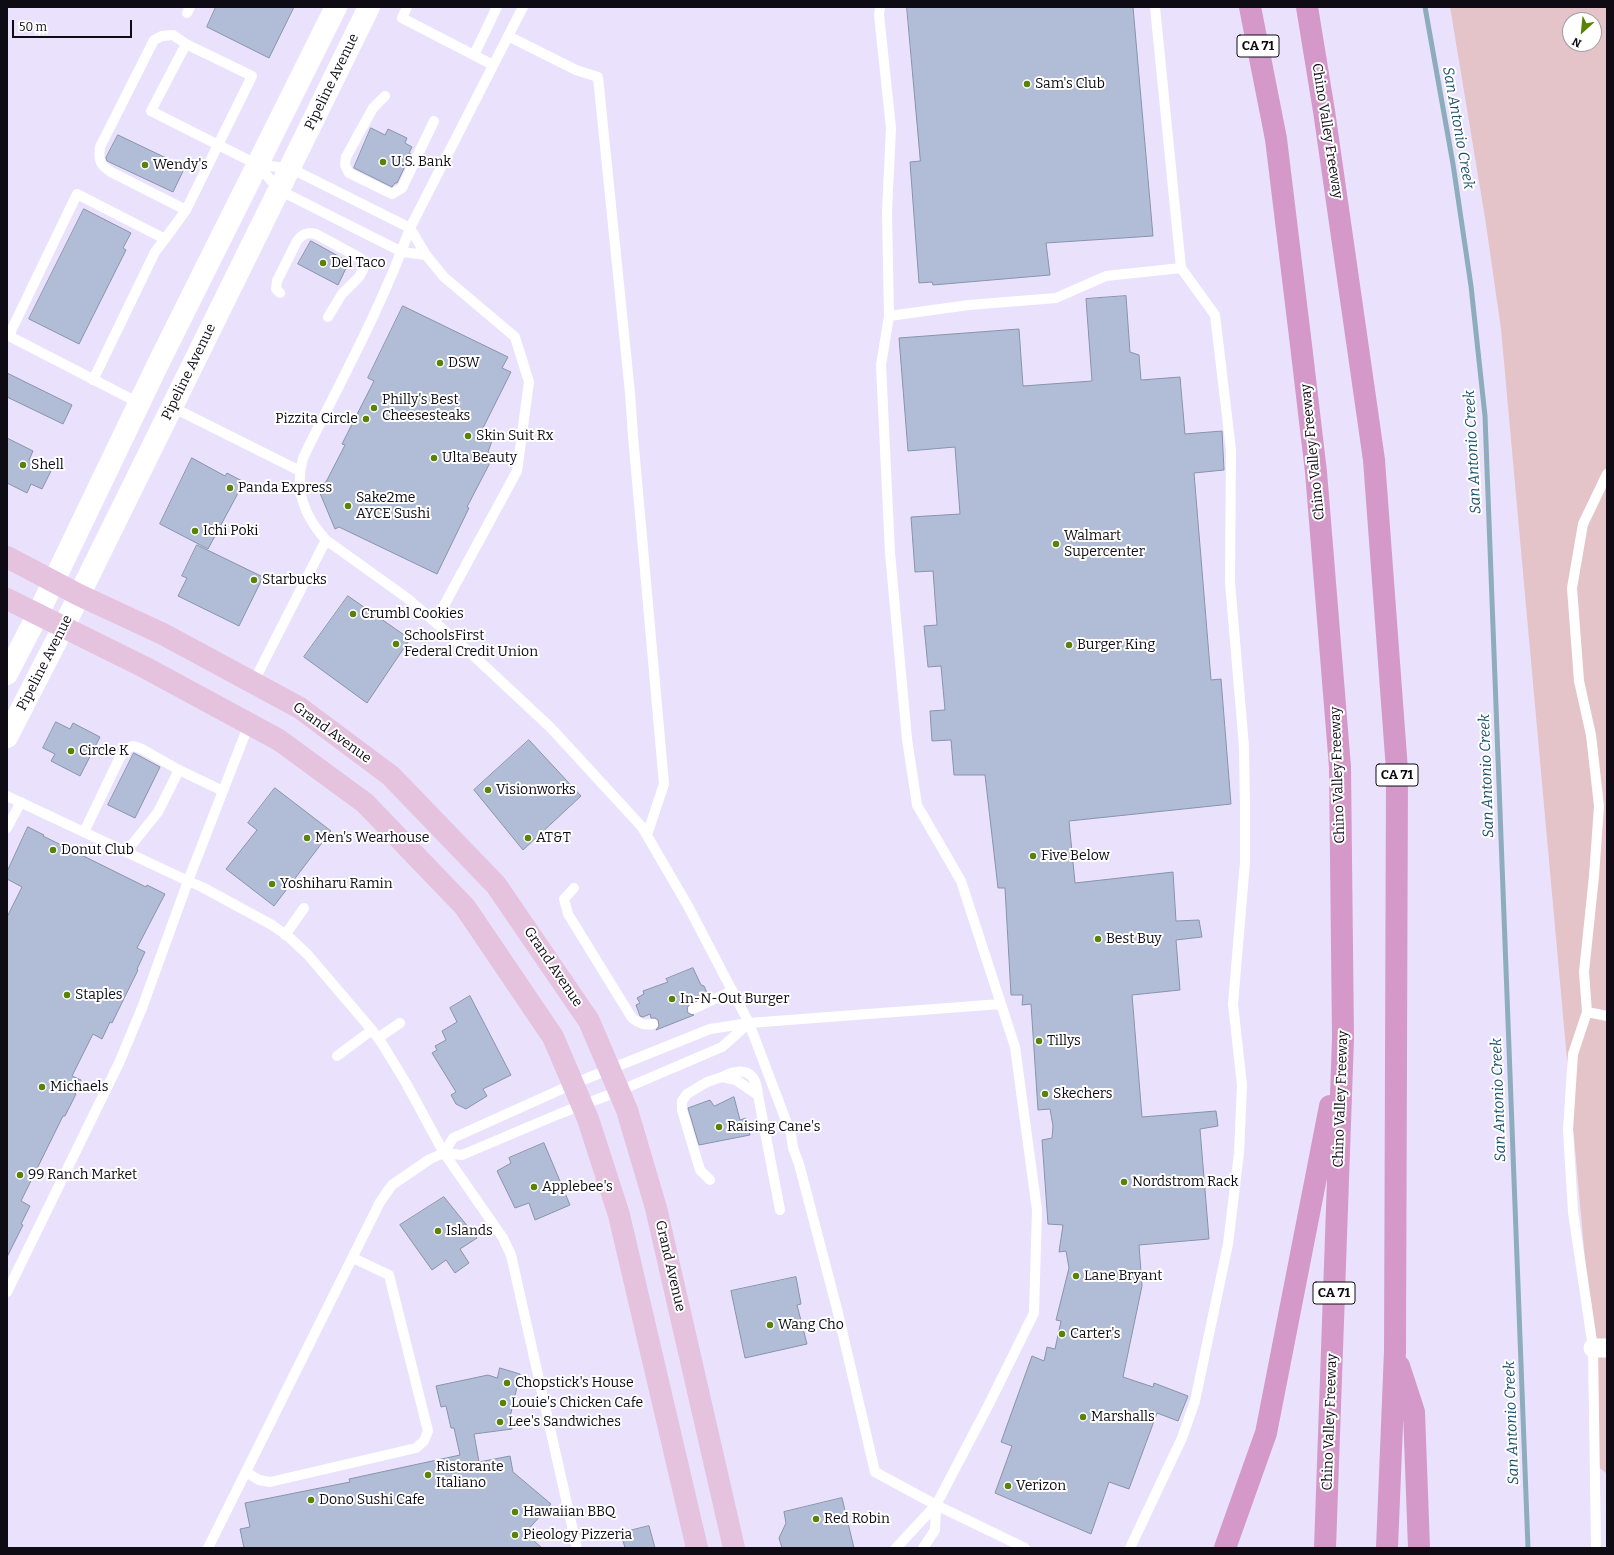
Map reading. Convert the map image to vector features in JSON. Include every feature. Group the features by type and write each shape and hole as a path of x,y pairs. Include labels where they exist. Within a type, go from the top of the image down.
{"highway":[{"name":"Chino Valley Freeway","path":"1250,7 1276,138 1316,479 1340,766 1343,1038 1325,1548"},
{"name":"Chino Valley Freeway","path":"1307,7 1328,135 1374,460 1397,770 1395,1351 1387,1548"},
{"path":"1225,1548 1266,1433 1343,1038"},
{"path":"1395,1351 1414,1412 1419,1548"}],"main road":[{"name":"Pipeline Avenue","path":"7,674 38,614 139,404 336,7"},
{"name":"Pipeline Avenue","path":"7,737 80,595 369,7"},
{"name":"Grand Avenue","path":"7,557 80,595 163,634 300,708 391,776 496,885 589,1021 627,1110 656,1208 734,1548"},
{"path":"7,599 146,668 279,740 365,803 465,907 553,1037 588,1119 619,1215 697,1548"}],"lane":[{"path":"407,7 402,18 493,65"},
{"path":"474,54 497,7"},
{"path":"523,7 410,228 402,252 364,335 303,458 299,484 305,508 316,530 326,540 407,598 476,658 548,725 642,827 688,906 749,1024 790,1134 837,1309 875,1472 936,1505 1025,1548"},
{"path":"880,7 879,15 891,128 887,212 889,316 881,365 890,553 907,739 917,805 961,881 1015,1047 1037,1210 1034,1314 986,1412 936,1505 896,1548"},
{"path":"1130,1548 1182,1438 1195,1401 1228,1244 1239,1153 1242,1085 1233,1004 1245,855 1244,747 1230,582 1231,450 1215,315 1181,268 1155,7"},
{"path":"93,380 155,252 186,210 252,76 186,44 173,35 162,36 154,40 141,64 100,147 99,155 102,166 111,172 186,210"},
{"path":"508,36 576,70 598,77 630,393 664,784 647,835"},
{"path":"186,44 151,111 258,164 290,168 410,228 426,255 444,277 515,337 529,382 516,471 435,622"},
{"path":"385,96 374,108 346,157 345,165 349,173 392,194 402,188 434,121"},
{"path":"258,164 279,190 402,252 426,255"},
{"path":"139,404 93,380 9,341 11,331 77,194 166,239"},
{"path":"280,293 276,289 277,281 297,241 301,235 308,232 316,234 360,258 364,264 363,270 359,277 342,294 328,317"},
{"path":"889,316 969,305 1056,298 1106,276 1181,268"},
{"path":"172,407 300,471"},
{"path":"1596,1548 1600,1348 1573,1212 1568,1130 1573,1054 1587,1012 1584,972 1594,876 1599,806 1591,734 1579,681 1572,588 1582,524 1607,474"},
{"path":"253,683 326,540"},
{"path":"7,1292 119,1064 142,1008 188,881 249,724"},
{"path":"84,832 121,755 128,748 133,746 142,749 179,770 223,791"},
{"path":"126,852 158,812 179,770"},
{"path":"7,796 208,890 272,925 285,934 308,955 375,1034 406,1083 444,1153 503,1238 511,1255 577,1548"},
{"path":"7,828 21,802"},
{"path":"574,888 564,898 568,914 632,1018 640,1024 653,1024"},
{"path":"285,934 304,908"},
{"path":"693,1009 732,991"},
{"path":"444,1153 453,1138 573,1084 710,1029 749,1024 1001,1004"},
{"path":"1587,1012 1607,1016"},
{"path":"337,1056 375,1034 400,1023"},
{"path":"208,1548 380,1202 392,1185 430,1159 444,1153 462,1156 559,1114 619,1092 722,1047 749,1024"},
{"path":"710,1180 700,1170 682,1110 682,1101 687,1094 707,1082 722,1077 736,1080 758,1095 780,1210"},
{"path":"246,1472 259,1480 270,1482 416,1448 424,1441 428,1431 389,1275 353,1258"},
{"path":"923,1548 935,1530 936,1505"}],"shaded area":[{"path":"1450,7 1607,7 1607,1474 1595,1464 1593,1348 1501,329 1485,218"}],"building":[{"path":"216,7 294,7 269,58 207,27"},
{"name":"Sam's Club","path":"907,7 1133,7 1153,236 1046,243 1050,275 933,285 932,282 919,283 910,162 920,161"},
{"name":"U.S. Bank","path":"371,128 385,135 388,129 407,138 405,143 412,147 409,153 411,154 397,183 395,183 392,187 354,168"},
{"path":"118,135 185,167 173,192 107,161 106,158"},
{"path":"84,209 131,233 123,248 126,250 79,344 29,319"},
{"name":"Del Taco","path":"311,241 349,262 338,285 298,264"},
{"path":"1126,296 1130,352 1139,355 1141,380 1180,377 1185,434 1222,431 1224,470 1194,473 1211,680 1221,679 1231,804 1069,821 1075,883 1173,872 1176,921 1199,920 1202,937 1176,940 1180,990 1132,995 1142,1117 1216,1111 1218,1126 1200,1129 1209,1239 1139,1245 1142,1286 1123,1377 1153,1387 1154,1383 1188,1396 1178,1421 1157,1413 1129,1489 1109,1482 1091,1534 995,1493 1012,1446 1001,1442 1032,1356 1044,1361 1047,1347 1055,1349 1061,1321 1056,1320 1069,1268 1066,1251 1059,1252 1063,1225 1048,1224 1042,1140 1052,1138 1053,1126 1050,1109 1038,1110 1031,1004 1022,1005 1023,995 1011,995 1005,888 998,888 985,775 954,775 951,740 932,741 930,711 945,710 941,666 928,667 924,626 937,625 933,571 915,572 911,517 960,514 955,447 908,451 899,338 1019,329 1023,386 1092,381 1086,299"},
{"path":"403,306 508,357 502,368 511,372 481,432 493,438 488,452 494,455 467,507 469,508 437,574 339,527 335,529 317,486 326,482 345,445 342,444 374,381 368,378"},
{"name":"Shell","path":"7,373 72,405 63,424 7,397"},
{"name":"Shell","path":"7,438 33,451 29,460 51,471 42,489 31,484 27,493 7,483"},
{"path":"192,458 225,476 227,473 244,482 208,549 160,524"},
{"path":"197,545 263,577 239,626 178,596 187,578 182,576"},
{"path":"348,596 410,639 367,703 304,657"},
{"name":"Circle K","path":"56,722 70,729 73,723 100,737 80,776 51,761 55,754 43,748"},
{"path":"529,740 581,796 523,850 474,790"},
{"path":"134,753 160,767 135,818 108,805"},
{"path":"275,788 331,831 274,906 226,869 257,830 248,823"},
{"path":"28,827 44,835 43,836 146,887 147,885 165,894 137,948 145,952 137,969 138,970 112,1023 110,1022 102,1039 93,1034 72,1076 81,1080 74,1093 76,1094 65,1116 63,1116 21,1201 30,1206 21,1224 23,1225 7,1257 7,917 22,887 7,879 7,872"},
{"name":"In-N-Out Burger","path":"693,968 701,985 704,986 708,995 688,1006 687,1012 694,1015 656,1030 659,1026 658,1020 651,1018 650,1014 643,1017 640,1016 636,1005 640,1003 637,998 644,994 643,991 668,982 666,979"},
{"path":"470,996 511,1075 483,1089 487,1096 466,1109 456,1104 451,1095 456,1092 432,1053 437,1050 435,1046 446,1040 442,1031 457,1022 450,1008"},
{"name":"Raising Cane's","path":"734,1097 740,1120 746,1118 750,1135 699,1145 688,1108 710,1100 714,1106"},
{"name":"Applebee's","path":"544,1143 570,1205 535,1220 529,1203 515,1208 497,1171 511,1163 509,1158"},
{"name":"Islands","path":"444,1197 477,1238 460,1249 469,1263 455,1273 446,1260 432,1270 400,1225"},
{"name":"Wang Cho","path":"796,1277 801,1304 797,1305 807,1344 745,1358 731,1291"},
{"path":"500,1368 520,1374 510,1417 512,1429 474,1434 479,1462 510,1456 513,1472 551,1504 525,1533 542,1548 244,1548 240,1529 250,1527 245,1503 350,1482 349,1479 460,1455 454,1428 451,1428 446,1406 441,1407 436,1386 488,1375 497,1378"},
{"name":"Red Robin","path":"842,1498 854,1548 782,1548 779,1538 786,1523 784,1512"},
{"path":"649,1526 655,1548 625,1548 621,1533"}],"waterway":[{"name":"San Antonio Creek","path":"1425,7 1453,164 1471,286 1485,416 1528,1548"}],"place":[{"name":"Sam's Club","path":"1027,84"},
{"name":"U.S. Bank","path":"383,162"},
{"name":"Wendy's","path":"145,165"},
{"name":"Del Taco","path":"323,263"},
{"name":"DSW","path":"440,363"},
{"name":"Philly's Best Cheesesteaks","path":"374,408"},
{"name":"Pizzita Circle","path":"366,419"},
{"name":"Skin Suit Rx","path":"468,436"},
{"name":"Ulta Beauty","path":"434,458"},
{"name":"Shell","path":"23,465"},
{"name":"Panda Express","path":"230,488"},
{"name":"Sake2me AYCE Sushi","path":"348,506"},
{"name":"Ichi Poki","path":"195,531"},
{"name":"Walmart Supercenter","path":"1056,544"},
{"name":"Starbucks","path":"254,580"},
{"name":"Crumbl Cookies","path":"353,614"},
{"name":"SchoolsFirst Federal Credit Union","path":"396,644"},
{"name":"Burger King","path":"1069,645"},
{"name":"Circle K","path":"71,751"},
{"name":"Visionworks","path":"488,790"},
{"name":"Men's Wearhouse","path":"307,838"},
{"name":"AT&T","path":"528,838"},
{"name":"Donut Club","path":"53,850"},
{"name":"Five Below","path":"1033,856"},
{"name":"Yoshiharu Ramin","path":"272,884"},
{"name":"Best Buy","path":"1098,939"},
{"name":"Staples","path":"67,995"},
{"name":"In-N-Out Burger","path":"672,999"},
{"name":"Tillys","path":"1039,1041"},
{"name":"Michaels","path":"42,1087"},
{"name":"Skechers","path":"1045,1094"},
{"name":"Raising Cane's","path":"719,1127"},
{"name":"99 Ranch Market","path":"20,1175"},
{"name":"Nordstrom Rack","path":"1124,1182"},
{"name":"Applebee's","path":"534,1187"},
{"name":"Islands","path":"438,1231"},
{"name":"Lane Bryant","path":"1076,1276"},
{"name":"Wang Cho","path":"770,1325"},
{"name":"Carter's","path":"1062,1334"},
{"name":"Chopstick's House","path":"507,1383"},
{"name":"Louie's Chicken Cafe","path":"503,1403"},
{"name":"Marshalls","path":"1083,1417"},
{"name":"Lee's Sandwiches","path":"500,1422"},
{"name":"Ristorante Italiano","path":"428,1475"},
{"name":"Verizon","path":"1008,1486"},
{"name":"Dono Sushi Cafe","path":"311,1500"},
{"name":"Hawaiian BBQ","path":"515,1512"},
{"name":"Red Robin","path":"816,1519"},
{"name":"Pieology Pizzeria","path":"515,1535"}]}
